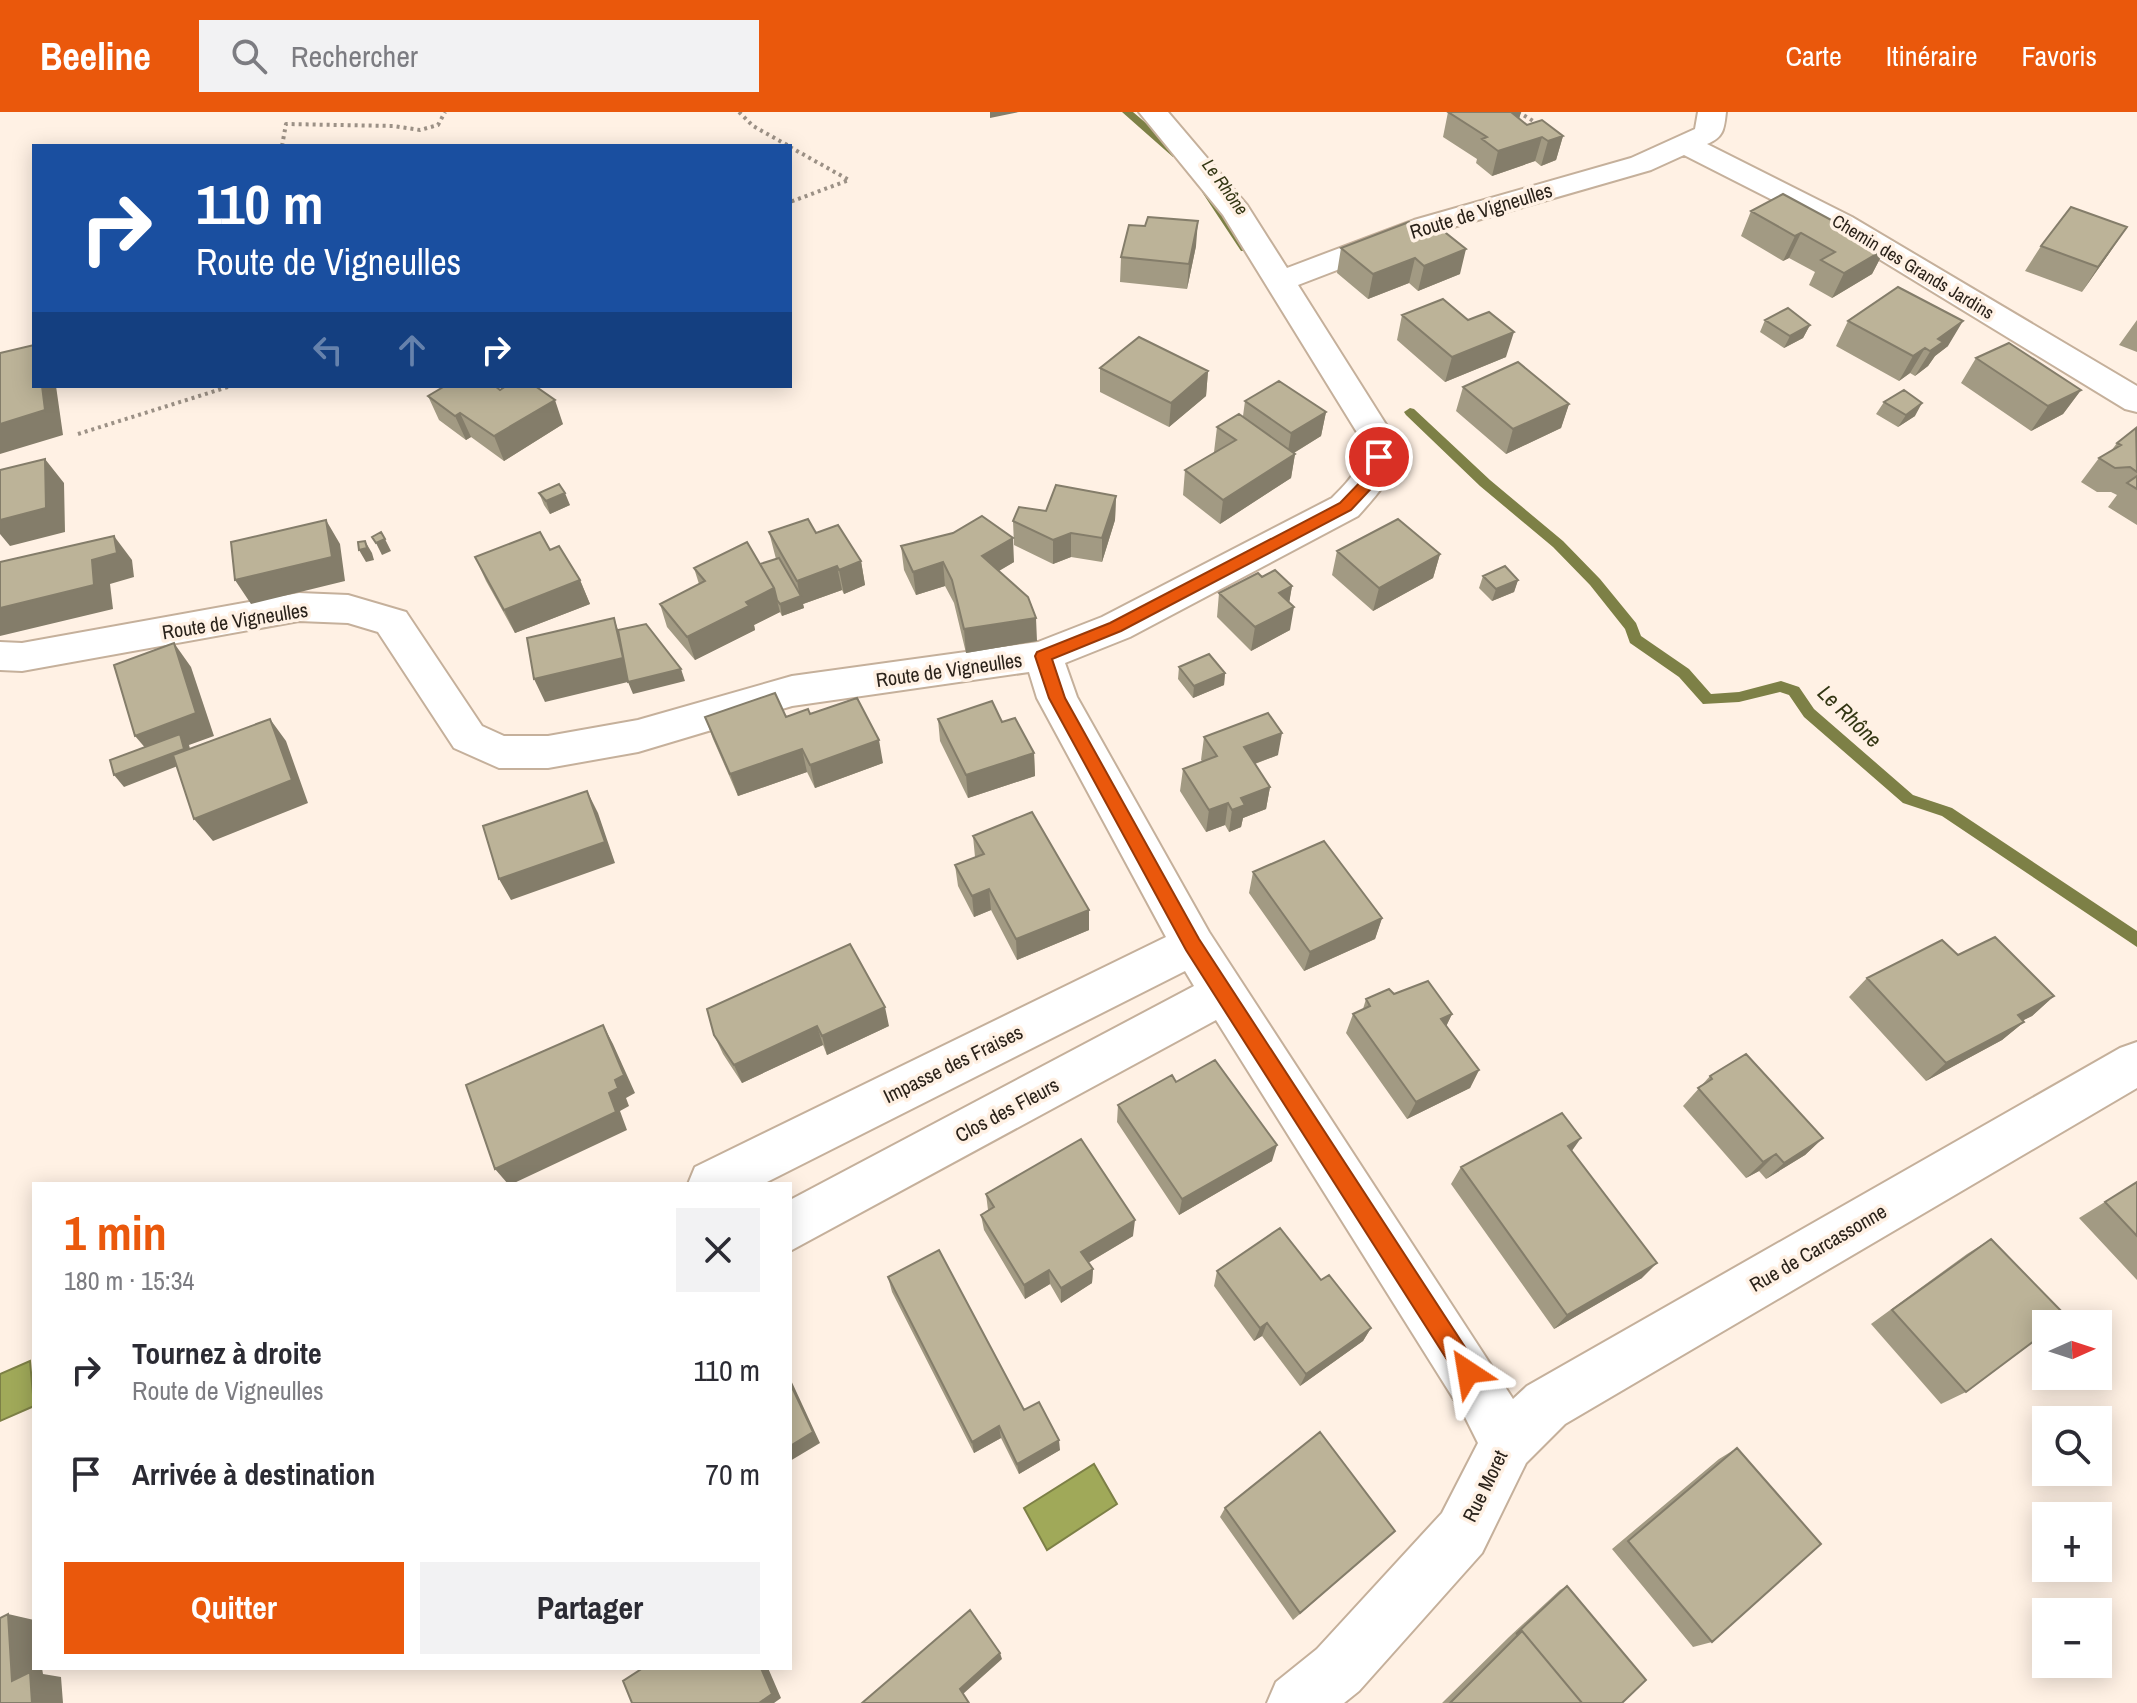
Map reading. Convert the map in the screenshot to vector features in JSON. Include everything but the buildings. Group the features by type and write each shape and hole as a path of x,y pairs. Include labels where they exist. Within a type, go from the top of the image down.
{"street":[{"path":"1153,112 1236,211 1281,279"},
{"name":"Route de Vigneulles","path":"0,656 22,657 299,607 348,609 392,622 468,737 499,752 548,752 638,736 792,691 1043,656 1116,627 1345,507 1375,476 1379,457 1375,434 1281,279 1298,276 1425,226 1641,164 1709,133 1712,112"},
{"name":"Chemin des Grands Jardins","path":"1684,144 1841,223 2137,401"},
{"name":"Rue Moret","path":"1043,656 1057,698 1193,945 1484,1398 1507,1444 1462,1533 1338,1670 1297,1703"},
{"name":"Impasse des Fraises","path":"717,1182 1193,945"},
{"name":"Clos des Fleurs","path":"792,1226 1224,993"},
{"name":"Rue de Carcassonne","path":"1507,1444 1546,1405 2137,1063"}],"path":[{"path":"282,144 286,124 393,126 420,130 438,125 445,112"},
{"path":"739,112 753,126 786,144"},
{"path":"1518,112 1542,127"},
{"path":"792,147 849,180 792,201"},
{"path":"78,434 225,388"}],"shaded area":[{"path":"30,1361 32,1407 0,1421 0,1374"},
{"path":"1094,1464 1117,1504 1047,1550 1024,1508"}],"waterway":[{"name":"Le Rhône","path":"1127,112 1177,155"},
{"name":"Le Rhône","path":"1207,192 1245,249"},
{"name":"Le Rhône","path":"1410,412 1485,483 1558,544 1595,582 1631,627 1635,639 1684,673 1708,700 1739,697 1781,686 1794,691 1809,713 1908,799 1947,812 2137,940"}],"route":[{"path":"1379,457 1375,476 1345,507 1116,627 1043,656 1057,698 1193,945 1468,1372"}]}
